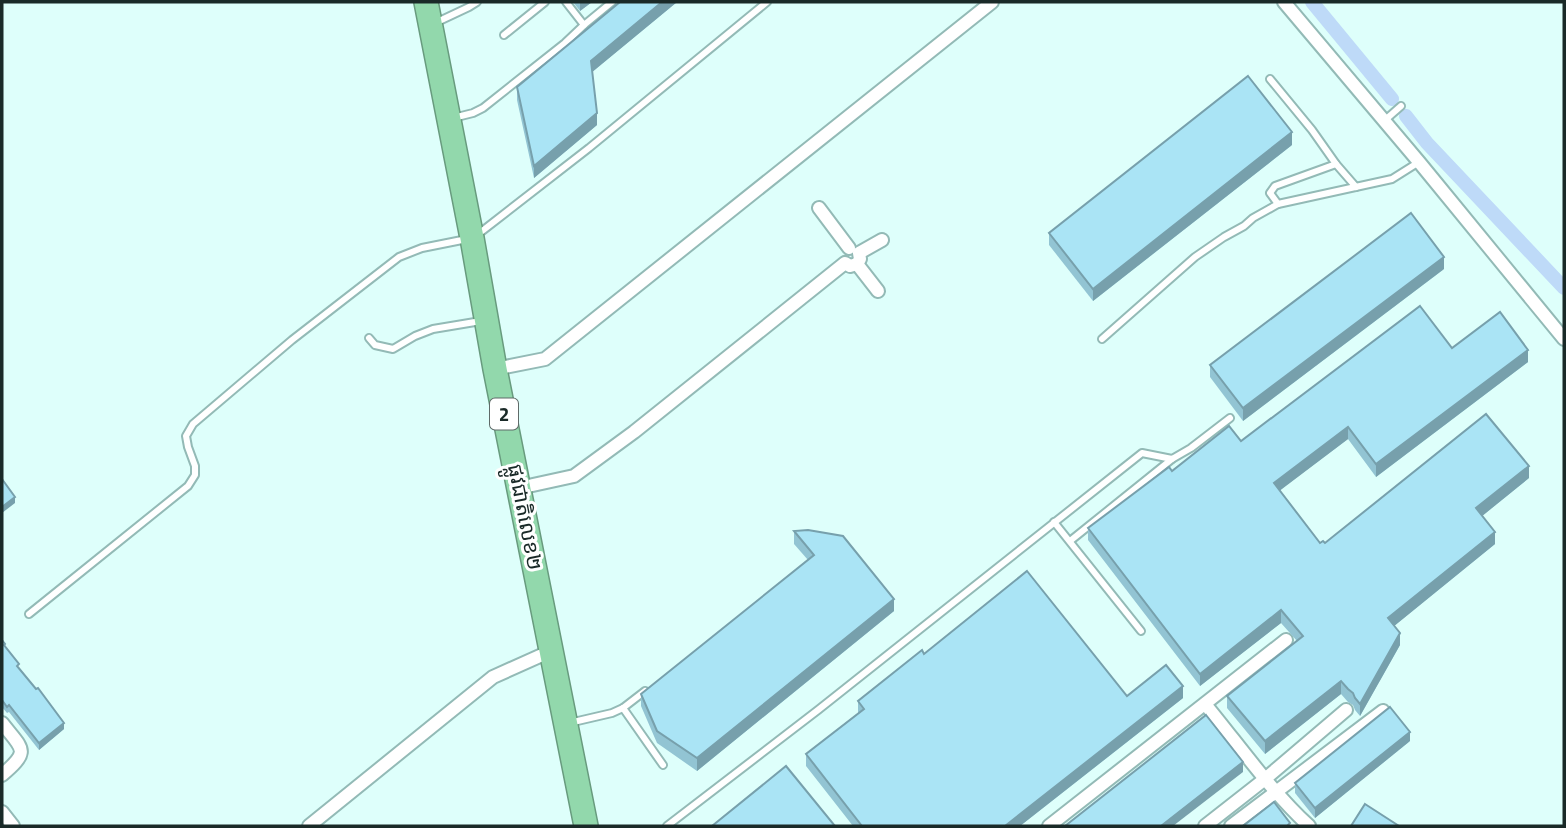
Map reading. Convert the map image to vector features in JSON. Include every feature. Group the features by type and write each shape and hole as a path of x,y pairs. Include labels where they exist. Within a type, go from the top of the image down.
{"highway":[{"name":"ផ្លូវជាតិលេខ២","path":"426,2 495,369 586,826"}],"street":[{"path":"495,369 545,359 992,2"},
{"path":"1284,2 1564,339"},
{"path":"819,208 878,291"},
{"path":"519,488 575,476 852,257 882,240"},
{"path":"1049,826 1286,640"},
{"path":"309,826 493,677 551,651"},
{"path":"1205,704 1275,792 1310,826"},
{"path":"1205,826 1346,710"},
{"path":"1231,826 1383,711"},
{"path":"2,723 20,746 21,756 2,775"},
{"path":"2,812 13,826"}],"lane":[{"path":"431,25 477,2"},
{"path":"504,35 545,2"},
{"path":"566,2 584,25"},
{"path":"448,119 483,108 612,2"},
{"path":"29,614 188,486 195,475 186,436 193,424 292,340 399,257 422,248 472,238 589,148 767,2"},
{"path":"1270,79 1356,187"},
{"path":"1384,121 1401,106"},
{"path":"1102,339 1195,257 1278,204 1392,179 1419,162"},
{"path":"1278,204 1270,193 1275,186 1336,164"},
{"path":"369,338 375,345 393,349 415,336 433,330 486,320"},
{"path":"1070,541 1172,459 1230,418"},
{"path":"667,826 1142,453 1172,459"},
{"path":"1054,522 1141,631"},
{"path":"566,724 623,708 655,683"},
{"path":"623,708 663,765"}],"building":[{"path":"620,2 662,2 591,61 597,113 534,166 517,87"},
{"path":"1248,76 1292,132 1093,289 1049,233"},
{"path":"1411,213 1444,257 1243,408 1210,365"},
{"path":"1420,306 1452,348 1500,312 1528,350 1376,464 1348,427 1274,483 1320,543 1325,543 1486,414 1529,466 1476,508 1495,532 1388,618 1400,633 1360,704 1341,681 1265,741 1227,696 1303,636 1281,610 1200,674 1088,528 1169,467 1172,471 1229,426 1241,441"},
{"path":"2,479 15,497 2,507"},
{"path":"808,530 843,536 894,599 697,758 657,731 641,694 814,555 794,531"},
{"path":"1027,571 1127,696 1166,665 1183,686 1005,826 862,826 806,754 864,709 858,701 922,650 924,654"},
{"path":"2,640 19,664 17,666 36,689 38,688 64,723 39,743 2,700"},
{"path":"1390,707 1410,732 1315,808 1295,783"},
{"path":"1206,715 1243,762 1161,826 1065,826"},
{"path":"786,766 835,826 712,826"},
{"path":"1274,802 1290,823 1287,826 1243,826"},
{"path":"1365,804 1399,826 1351,826"}],"waterway":[{"path":"1312,2 1392,99"},
{"path":"1406,116 1427,143 1564,288"}]}
